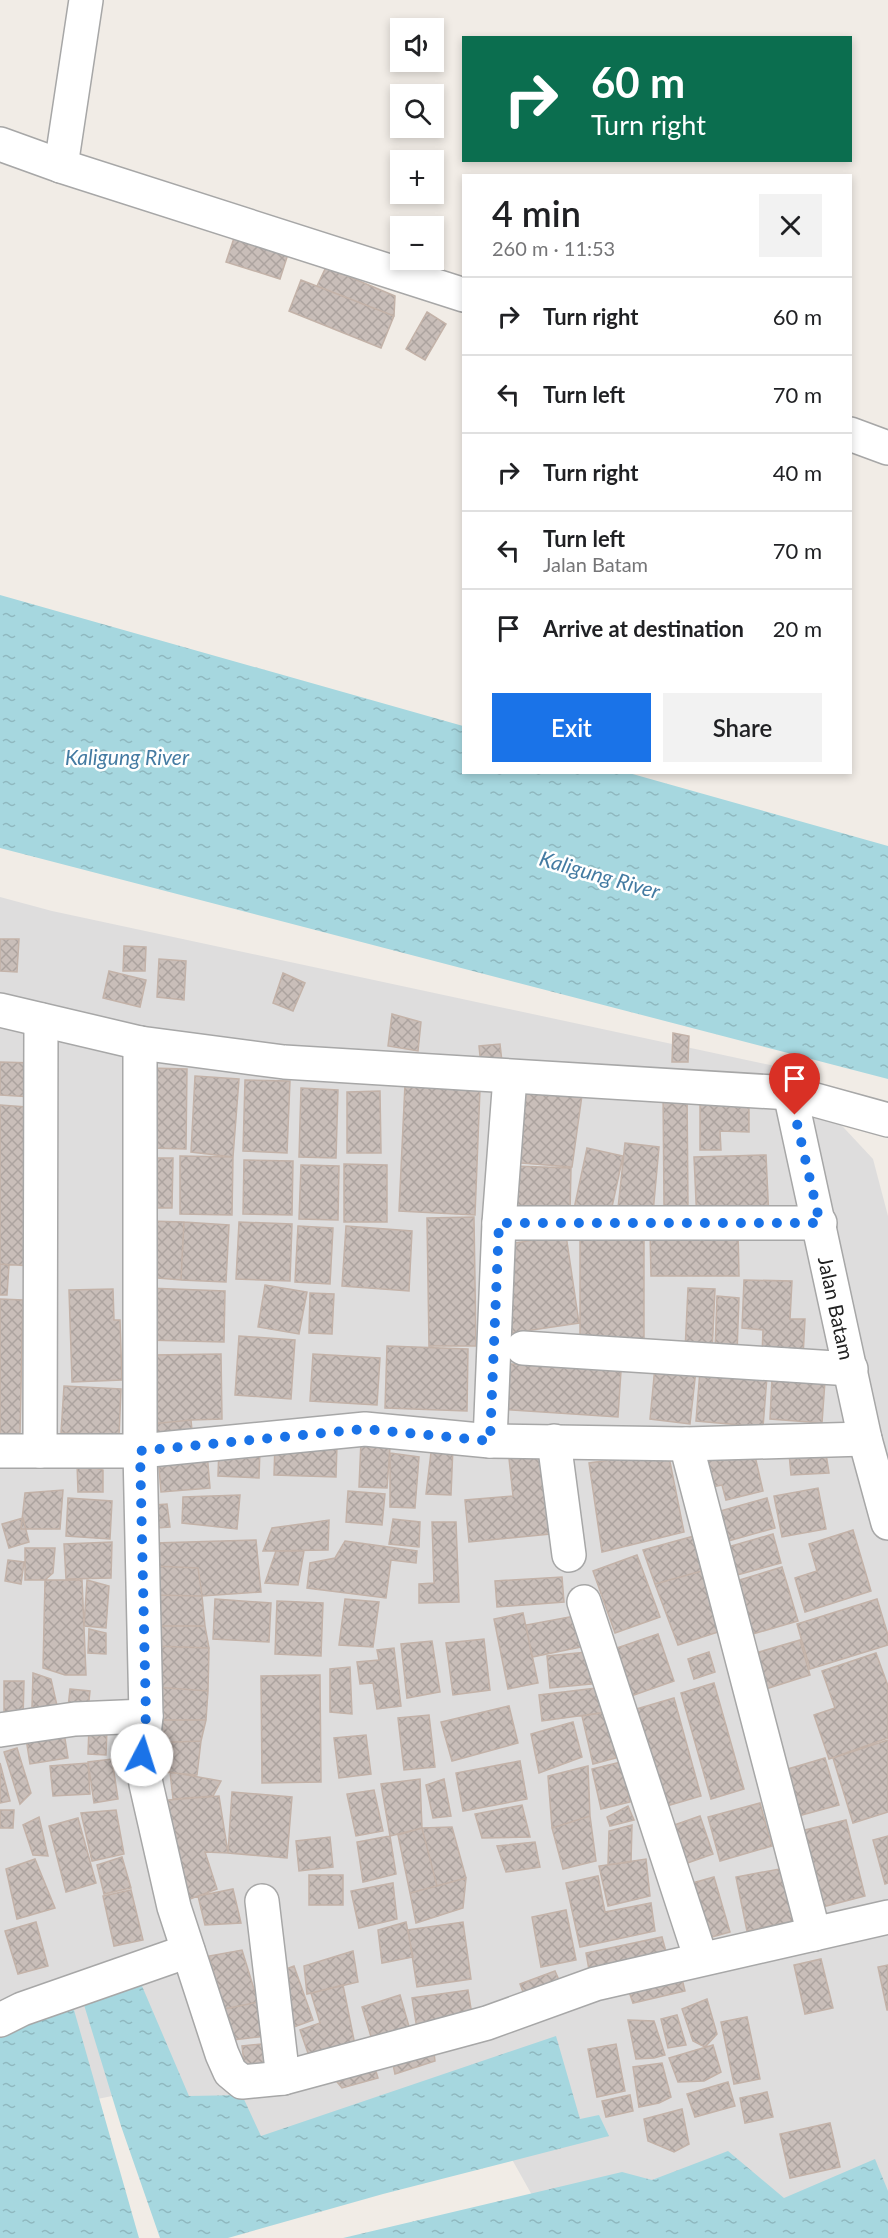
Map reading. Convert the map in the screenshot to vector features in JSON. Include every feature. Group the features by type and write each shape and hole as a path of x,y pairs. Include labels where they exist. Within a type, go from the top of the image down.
{"street":[{"path":"61,166 86,0"},
{"path":"0,144 61,166 462,294"},
{"path":"852,435 888,448"},
{"path":"0,1010 140,1043 284,1062 790,1093 888,1119"},
{"path":"40,1451 41,1020"},
{"path":"140,1043 140,1451 146,1716 142,1755 146,1784 174,1907 230,2072 242,2082 283,2078 487,2023 595,1984 888,1917"},
{"path":"490,1441 499,1223 510,1077"},
{"name":"Jalan Batam","path":"790,1093 865,1439 888,1522"},
{"path":"499,1223 820,1223"},
{"path":"523,1348 850,1369"},
{"path":"0,1451 140,1451 365,1429 490,1441 686,1444 865,1439"},
{"path":"554,1441 568,1555"},
{"path":"686,1444 814,1934"},
{"path":"584,1602 701,1959"},
{"path":"0,1730 75,1719 146,1716"},
{"path":"262,1901 283,2078"},
{"path":"0,2020 22,2009 188,1951"}],"shaded area":[{"path":"0,897 52,911 789,1069 873,1159 888,1216 888,2238 556,2238 490,2120 201,2186 151,2088 0,2119"}],"water":[{"name":"Kaligung River","path":"0,595 462,726 462,774 633,774 888,846 888,1079 0,848"},
{"path":"142,1986 189,2096 242,2095 261,2136 556,2036 580,2119 599,2115 609,2136 383,2194 228,2238 160,2238 121,2126 81,1995"},
{"path":"74,2010 139,2238 0,2238 0,2028 26,2014"},
{"path":"728,2151 784,2198 875,2159 888,2191 888,2238 343,2238 622,2172 652,2180"}],"building":[{"path":"234,238 288,254 280,279 226,262"},
{"path":"326,267 395,296 394,316 317,286"},
{"path":"301,280 394,316 381,348 289,311"},
{"path":"427,312 446,324 425,360 406,349"},
{"path":"0,939 19,939 17,972 0,971"},
{"path":"124,946 146,947 145,971 123,971"},
{"path":"159,959 186,961 184,1000 157,997"},
{"path":"109,971 146,980 140,1007 103,998"},
{"path":"283,973 305,983 293,1011 273,1003"},
{"path":"392,1014 421,1022 418,1051 388,1046"},
{"path":"673,1033 689,1036 688,1062 672,1062"},
{"path":"500,1044 502,1062 481,1066 479,1046"},
{"path":"0,1062 34,1063 33,1097 0,1095"},
{"path":"151,1068 187,1069 186,1149 150,1148"},
{"path":"195,1076 239,1079 233,1157 191,1152"},
{"path":"245,1080 290,1081 287,1153 243,1151"},
{"path":"512,1083 583,1088 572,1167 507,1162"},
{"path":"405,1084 480,1089 475,1215 399,1211"},
{"path":"301,1088 338,1090 336,1158 299,1157"},
{"path":"663,1088 687,1088 688,1206 664,1206"},
{"path":"380,1091 381,1153 347,1153 347,1092"},
{"path":"700,1097 749,1098 749,1132 720,1131 721,1150 700,1150"},
{"path":"0,1105 40,1108 31,1266 0,1264"},
{"path":"625,1143 659,1147 653,1213 618,1208"},
{"path":"587,1148 623,1156 610,1216 574,1209"},
{"path":"766,1155 769,1220 697,1223 694,1157"},
{"path":"180,1156 233,1157 232,1215 180,1214"},
{"path":"149,1158 173,1158 172,1208 149,1208"},
{"path":"244,1160 293,1161 292,1215 243,1214"},
{"path":"344,1164 387,1165 387,1222 344,1222"},
{"path":"301,1165 339,1166 338,1220 299,1219"},
{"path":"513,1166 571,1168 570,1213 503,1209"},
{"path":"474,1217 476,1346 429,1346 427,1218"},
{"path":"148,1221 184,1222 181,1280 146,1277"},
{"path":"184,1222 229,1225 226,1282 181,1280"},
{"path":"239,1222 292,1224 290,1281 236,1279"},
{"path":"298,1226 333,1228 330,1284 295,1282"},
{"path":"346,1226 412,1231 409,1291 342,1286"},
{"path":"580,1230 644,1230 644,1347 580,1347"},
{"path":"738,1230 739,1276 651,1276 650,1231"},
{"path":"566,1235 579,1323 512,1333 502,1245"},
{"path":"0,1264 9,1265 7,1295 0,1295"},
{"path":"744,1280 792,1281 790,1319 805,1319 803,1357 762,1355 763,1330 742,1328"},
{"path":"265,1285 307,1292 299,1334 258,1327"},
{"path":"147,1288 225,1291 224,1342 145,1340"},
{"path":"688,1288 715,1289 712,1352 685,1351"},
{"path":"113,1289 114,1320 120,1320 122,1380 72,1382 69,1290"},
{"path":"310,1293 334,1294 332,1334 309,1333"},
{"path":"717,1296 739,1298 737,1353 715,1351"},
{"path":"0,1299 23,1300 20,1434 0,1434"},
{"path":"239,1336 295,1340 291,1399 235,1395"},
{"path":"387,1346 468,1349 467,1411 385,1408"},
{"path":"221,1354 222,1419 151,1424 152,1355"},
{"path":"313,1354 380,1358 377,1405 310,1401"},
{"path":"656,1356 697,1361 690,1424 650,1419"},
{"path":"701,1358 768,1364 763,1427 696,1421"},
{"path":"498,1363 621,1371 618,1417 495,1409"},
{"path":"772,1378 825,1381 822,1423 770,1419"},
{"path":"64,1386 121,1389 119,1436 61,1433"},
{"path":"191,1420 193,1441 147,1446 151,1424"},
{"path":"361,1441 390,1447 387,1488 359,1487"},
{"path":"824,1441 829,1473 791,1475 788,1442"},
{"path":"275,1443 337,1445 336,1477 274,1475"},
{"path":"752,1443 763,1491 726,1500 722,1485 702,1489 694,1454"},
{"path":"432,1444 453,1446 451,1495 426,1494"},
{"path":"551,1445 560,1533 469,1542 465,1500 513,1496 508,1449"},
{"path":"219,1447 260,1449 259,1478 218,1476"},
{"path":"207,1452 210,1488 161,1492 158,1456"},
{"path":"668,1452 684,1532 602,1552 589,1463"},
{"path":"390,1453 419,1457 415,1508 390,1507"},
{"path":"77,1463 103,1470 103,1492 78,1492"},
{"path":"818,1488 826,1529 782,1537 774,1496"},
{"path":"63,1490 60,1529 21,1529 25,1493"},
{"path":"348,1491 385,1494 382,1525 346,1522"},
{"path":"240,1495 237,1529 182,1523 183,1497"},
{"path":"68,1498 112,1501 110,1539 66,1536"},
{"path":"767,1498 775,1528 714,1545 706,1515"},
{"path":"167,1504 170,1527 157,1528 155,1505"},
{"path":"23,1518 29,1542 9,1548 2,1524"},
{"path":"393,1519 420,1522 419,1547 389,1544"},
{"path":"329,1520 328,1550 263,1551 272,1528"},
{"path":"432,1522 456,1522 459,1602 419,1603 419,1584 434,1583"},
{"path":"853,1530 871,1591 805,1612 795,1578 817,1571 809,1544"},
{"path":"773,1534 781,1563 722,1579 714,1551"},
{"path":"694,1536 702,1571 655,1584 643,1550"},
{"path":"256,1540 261,1592 202,1596 198,1568 155,1566 154,1543"},
{"path":"345,1541 417,1551 416,1563 391,1560 386,1598 307,1588 310,1563 335,1558"},
{"path":"112,1542 111,1578 66,1579 64,1544"},
{"path":"25,1548 55,1548 53,1573 45,1580 25,1580"},
{"path":"276,1551 304,1551 298,1585 265,1583"},
{"path":"637,1555 660,1617 615,1633 593,1571"},
{"path":"8,1560 24,1562 21,1584 5,1581"},
{"path":"155,1566 198,1568 202,1596 153,1595"},
{"path":"782,1567 798,1621 739,1638 723,1585"},
{"path":"702,1571 718,1632 678,1645 655,1584"},
{"path":"562,1577 564,1602 497,1607 495,1581"},
{"path":"45,1580 82,1580 86,1675 65,1675 43,1668"},
{"path":"87,1580 109,1586 106,1628 84,1626"},
{"path":"153,1595 202,1596 205,1626 158,1626"},
{"path":"215,1599 271,1603 269,1642 213,1639"},
{"path":"345,1599 379,1602 373,1647 339,1645"},
{"path":"877,1599 888,1635 888,1645 810,1669 797,1624"},
{"path":"277,1601 323,1603 321,1656 275,1654"},
{"path":"523,1613 538,1683 508,1689 494,1619"},
{"path":"585,1614 591,1645 532,1657 526,1625"},
{"path":"158,1626 205,1626 209,1648 155,1646"},
{"path":"89,1629 106,1633 106,1654 88,1653"},
{"path":"658,1634 674,1681 631,1696 614,1649"},
{"path":"484,1639 490,1690 453,1695 446,1643"},
{"path":"800,1640 810,1675 753,1693 742,1657"},
{"path":"432,1641 440,1692 407,1698 401,1644"},
{"path":"155,1646 209,1648 208,1691 154,1687"},
{"path":"394,1648 401,1706 377,1709 373,1683 360,1684 357,1662 379,1660 377,1650"},
{"path":"597,1651 601,1683 550,1688 547,1656"},
{"path":"709,1652 715,1672 694,1679 688,1659"},
{"path":"876,1653 888,1686 888,1738 829,1759 814,1715 835,1708 822,1671"},
{"path":"350,1667 352,1714 330,1712 330,1669"},
{"path":"33,1673 51,1679 58,1710 32,1707"},
{"path":"320,1675 321,1782 262,1783 261,1676"},
{"path":"4,1681 24,1681 23,1719 4,1718"},
{"path":"714,1683 744,1789 711,1799 681,1693"},
{"path":"154,1687 208,1691 206,1720 153,1720"},
{"path":"604,1687 607,1712 542,1721 539,1695"},
{"path":"70,1689 90,1691 88,1710 68,1708"},
{"path":"674,1698 701,1796 653,1810 626,1712"},
{"path":"509,1706 518,1743 452,1761 441,1722"},
{"path":"607,1712 616,1758 593,1764 582,1716"},
{"path":"429,1715 435,1767 404,1770 398,1718"},
{"path":"153,1720 206,1720 201,1741 148,1743"},
{"path":"573,1722 582,1757 539,1773 531,1734"},
{"path":"63,1726 68,1758 30,1764 25,1732"},
{"path":"89,1727 107,1729 106,1755 88,1754"},
{"path":"366,1735 371,1774 339,1778 334,1738"},
{"path":"888,1740 888,1812 853,1823 833,1758"},
{"path":"201,1741 197,1775 150,1771 148,1743"},
{"path":"17,1748 31,1793 20,1804 4,1752"},
{"path":"825,1758 839,1805 787,1819 774,1773"},
{"path":"112,1759 118,1799 94,1803 88,1762"},
{"path":"520,1761 527,1799 463,1811 456,1773"},
{"path":"621,1762 630,1802 601,1809 592,1769"},
{"path":"0,1763 10,1801 0,1803"},
{"path":"88,1763 90,1794 53,1796 50,1766"},
{"path":"588,1766 590,1816 552,1828 548,1776"},
{"path":"170,1772 221,1781 213,1796 173,1799"},
{"path":"420,1779 422,1828 390,1836 381,1784"},
{"path":"444,1779 451,1816 433,1818 426,1785"},
{"path":"374,1790 383,1831 356,1836 347,1794"},
{"path":"232,1792 292,1797 287,1858 228,1853"},
{"path":"219,1796 228,1853 205,1852 217,1889 182,1902 156,1801"},
{"path":"760,1803 772,1846 720,1861 708,1817"},
{"path":"522,1805 530,1837 482,1838 475,1814"},
{"path":"628,1806 634,1820 610,1826 607,1817"},
{"path":"0,1810 14,1810 13,1828 0,1828"},
{"path":"116,1810 124,1854 92,1861 81,1813"},
{"path":"590,1816 596,1861 563,1869 552,1828"},
{"path":"700,1816 713,1854 676,1867 663,1829"},
{"path":"39,1817 48,1856 33,1855 23,1825"},
{"path":"78,1818 96,1883 66,1892 49,1826"},
{"path":"846,1820 865,1896 811,1910 792,1833"},
{"path":"632,1825 631,1862 608,1865 609,1831"},
{"path":"452,1827 466,1878 437,1886 422,1828"},
{"path":"422,1828 437,1886 410,1893 398,1835"},
{"path":"390,1836 396,1874 363,1882 357,1842"},
{"path":"888,1836 888,1883 885,1884 873,1840"},
{"path":"330,1837 333,1867 299,1871 296,1841"},
{"path":"535,1842 540,1867 506,1872 497,1846"},
{"path":"122,1857 131,1888 104,1894 97,1865"},
{"path":"35,1859 55,1908 17,1919 6,1869"},
{"path":"646,1859 650,1896 608,1906 599,1866"},
{"path":"785,1868 795,1921 747,1931 736,1877"},
{"path":"309,1875 343,1875 343,1905 309,1905"},
{"path":"598,1876 605,1912 651,1903 655,1931 580,1947 566,1883"},
{"path":"714,1877 730,1932 701,1940 685,1885"},
{"path":"466,1878 463,1908 416,1923 410,1893"},
{"path":"393,1883 397,1919 359,1928 351,1891"},
{"path":"233,1889 241,1923 205,1925 198,1896"},
{"path":"131,1890 143,1940 114,1946 103,1896"},
{"path":"566,1910 576,1960 541,1967 532,1917"},
{"path":"36,1922 48,1966 18,1974 5,1931"},
{"path":"406,1922 413,1957 382,1963 378,1930"},
{"path":"463,1922 471,1979 417,1987 408,1930"},
{"path":"662,1937 668,1959 590,1975 586,1953"},
{"path":"242,1950 258,2002 224,2009 209,1956"},
{"path":"353,1951 358,1982 307,1994 304,1966"},
{"path":"821,1959 833,2008 805,2014 794,1965"},
{"path":"888,1965 888,2010 887,2010 878,1967"},
{"path":"294,1966 313,2020 291,2028 273,1974"},
{"path":"555,1971 563,1989 527,2002 520,1984"},
{"path":"681,1975 685,1991 633,2003 627,1986"},
{"path":"343,1985 355,2045 310,2059 300,2030 320,2023 311,1993"},
{"path":"468,1990 473,2021 417,2029 412,1998"},
{"path":"400,1995 410,2030 372,2040 362,2007"},
{"path":"707,1999 717,2034 705,2047 693,2041 682,2009"},
{"path":"258,2002 266,2036 233,2040 224,2009"},
{"path":"677,2015 686,2045 668,2048 661,2019"},
{"path":"747,2017 760,2079 734,2084 721,2022"},
{"path":"628,2020 654,2021 665,2055 636,2059"},
{"path":"272,2043 275,2068 245,2072 242,2046"},
{"path":"616,2044 625,2091 597,2097 588,2049"},
{"path":"433,2045 435,2061 395,2074 391,2055"},
{"path":"713,2045 721,2072 704,2081 678,2082 669,2058"},
{"path":"373,2062 378,2078 342,2088 328,2071"},
{"path":"662,2063 671,2097 659,2103 639,2107 633,2067"},
{"path":"728,2082 735,2106 695,2117 687,2094"},
{"path":"767,2092 773,2117 745,2123 740,2098"},
{"path":"630,2095 633,2111 606,2117 602,2101"},
{"path":"682,2109 689,2144 674,2152 648,2141 644,2119"},
{"path":"830,2123 840,2167 790,2178 780,2134"}],"route":[{"path":"142,1755 146,1716 140,1451 365,1429 490,1441 499,1223 820,1223 795,1115"}]}
